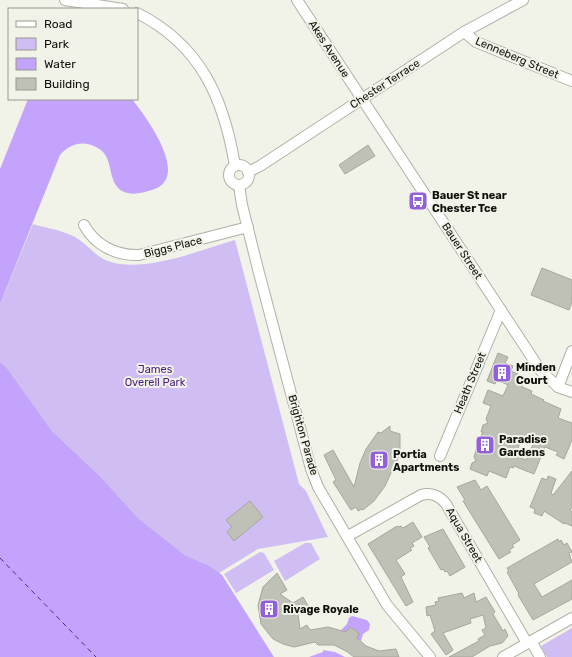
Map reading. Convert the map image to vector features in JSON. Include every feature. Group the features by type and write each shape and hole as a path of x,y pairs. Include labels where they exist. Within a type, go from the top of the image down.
{"street":[{"name":"Akes Avenue","path":"297,0 362,99"},
{"name":"Chester Terrace","path":"248,172 464,32 523,0"},
{"path":"69,1 116,8"},
{"path":"138,14 168,30 196,59 207,77 224,117 235,166"},
{"name":"Lenneberg Street","path":"464,32 476,42 572,81"},
{"name":"Bauer Street","path":"362,99 540,371 558,387 572,392"},
{"path":"235,166 244,167 248,172 247,181 239,185 233,183 230,177 231,171 235,166"},
{"name":"Brighton Parade","path":"239,185 248,227 311,469 318,487 387,605 430,657"},
{"name":"Biggs Place","path":"84,225 90,236 102,246 130,256 248,227"},
{"name":"Heath Street","path":"440,456 501,310"},
{"path":"558,387 572,351"},
{"name":"Aqua Street","path":"348,536 421,495 430,494 440,497 446,504 529,642"},
{"path":"503,657 572,618"},
{"path":"529,642 540,657"}],"green space":[{"name":"James Overell Park","path":"33,224 73,236 103,259 122,264 138,265 154,263 235,240 299,484 306,491 328,537 258,549 219,573 210,566 185,555 138,518 100,476 52,431 7,368 0,362 0,304"},
{"path":"305,543 311,543 320,559 285,581 274,561"},
{"path":"260,552 264,553 274,570 236,593 224,574"},
{"path":"572,628 572,657 547,657 541,646"}],"water":[{"path":"28,100 133,100 147,119 162,147 167,161 168,173 163,183 152,190 133,194 126,193 117,187 107,158 98,148 87,144 78,144 73,145 64,151 60,155 0,304 0,169"},
{"path":"0,362 7,368 52,431 100,476 138,518 185,555 210,566 222,575 274,657 0,657"},
{"path":"352,616 367,620 370,624 369,630 363,634 361,641 357,638 359,633 350,627 346,632 341,630"},
{"path":"323,650 335,652 345,657 309,657 323,652"}],"building":[{"path":"368,145 375,156 345,174 339,165"},
{"path":"542,268 572,280 572,302 569,310 531,295"},
{"path":"498,353 508,357 505,363 513,366 511,371 518,374 517,378 524,382 522,387 532,391 531,394 544,400 543,401 561,409 558,418 572,423 572,440 564,459 556,455 558,452 545,447 534,474 514,466 513,468 510,467 506,478 489,471 487,476 470,469 472,463 476,461 474,457 478,444 482,442 480,438 483,432 481,432 483,425 488,423 486,419 491,406 483,403 488,390 503,396 508,385 497,380 495,384 487,381","holes":["522,438 534,442 526,460 515,456"]},
{"name":"Portia Apartments","path":"390,426 390,431 400,434 400,450 396,465 395,464 385,486 374,501 363,510 358,511 356,507 351,510 333,482 336,480 324,455 333,450 354,487 360,463 366,449 378,432 381,433"},
{"path":"572,471 572,507 570,510 572,512 572,526 565,523 564,524 544,511 542,516 534,513 535,509 530,507 542,478 547,480 548,476 556,479 551,493 553,495"},
{"path":"475,480 481,490 487,486 520,540 512,545 514,547 509,550 511,552 499,559 463,501 465,500 457,487"},
{"path":"250,501 263,517 234,541 227,532 232,527 226,520"},
{"path":"413,522 422,537 412,543 414,546 410,548 412,550 396,560 405,574 401,577 413,602 406,606 368,544 397,526 401,526 403,528"},
{"path":"443,529 465,567 450,576 447,571 445,572 443,569 441,570 428,548 430,547 424,537"},
{"path":"558,539 559,542 561,540 564,545 567,543 572,552 569,553 572,562 534,584 542,597 572,580 572,599 533,620 518,595 519,594 507,572 509,571 507,568"},
{"path":"277,573 287,590 280,594 293,603 303,597 309,607 298,614 300,629 307,625 310,630 328,627 346,632 350,627 359,633 357,638 366,646 379,651 396,649 399,657 354,657 334,645 318,645 315,642 294,647 273,639 261,624 258,605 263,587"},
{"path":"462,593 464,598 474,593 476,602 486,597 495,612 493,614 503,631 505,629 508,636 502,643 490,646 472,657 449,657 479,641 478,639 485,635 482,630 486,628 483,615 470,619 471,623 443,633 453,650 446,655 431,634 435,631 430,615 427,616 426,607 436,605 435,602 439,601 438,598"}],"ferry route":[{"path":"0,558 96,657"}],"place":[{"name":"Bauer St near Chester Tce","path":"418,201"},
{"name":"Minden Court","path":"502,373"},
{"name":"Paradise Gardens","path":"485,445"},
{"name":"Portia Apartments","path":"379,460"},
{"name":"Rivage Royale","path":"269,609"}]}
